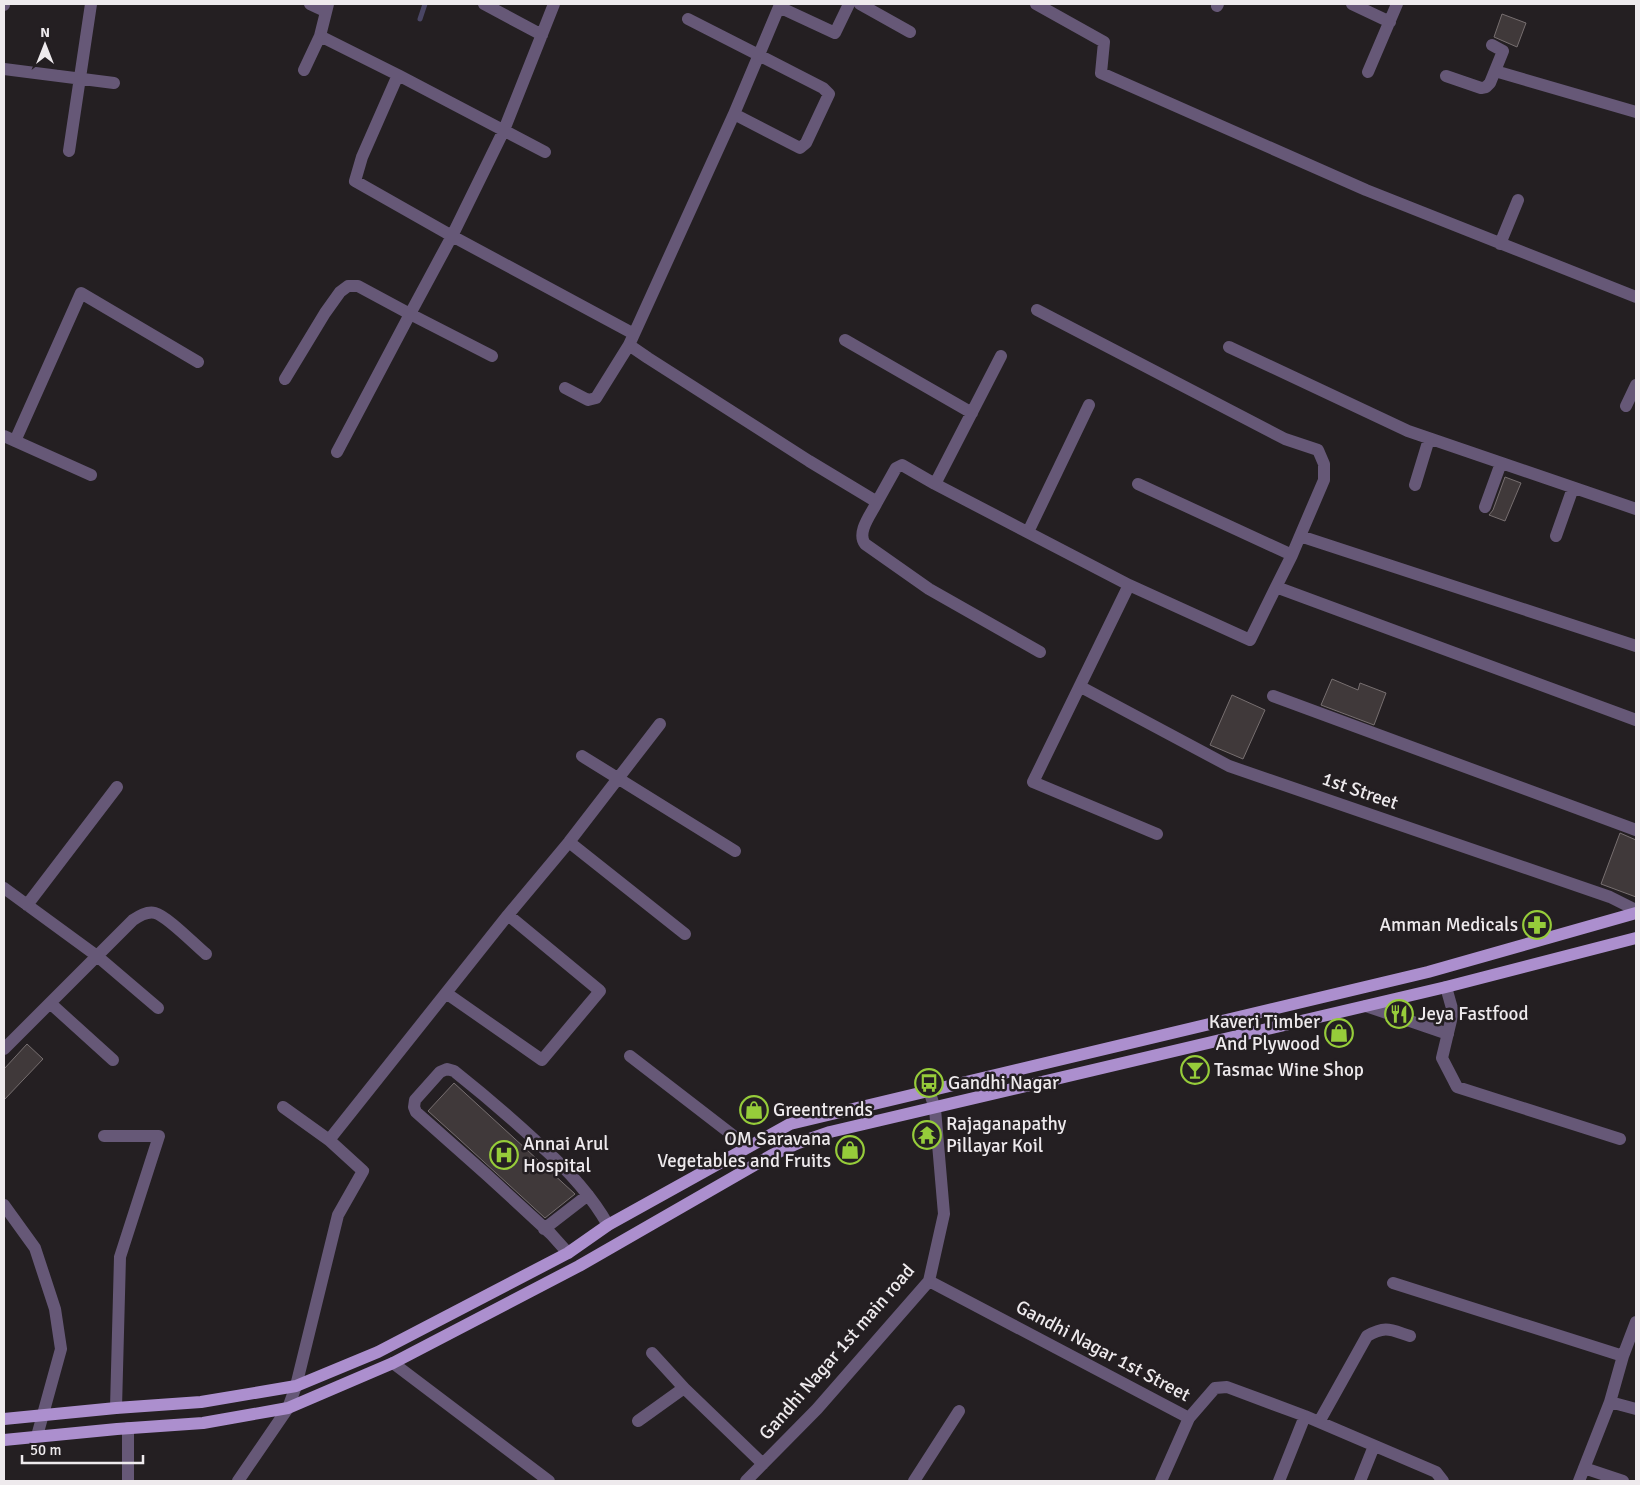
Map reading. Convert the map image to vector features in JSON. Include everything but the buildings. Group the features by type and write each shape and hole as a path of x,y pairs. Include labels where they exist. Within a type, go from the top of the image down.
{"main road":[{"path":"4,1419 201,1402 296,1386 378,1352 568,1252 608,1225 790,1124 1428,972 1636,912"},
{"path":"4,1440 204,1423 288,1408 393,1363 579,1266 772,1154 798,1143 830,1132 935,1109 1446,987 1636,938"}],"street":[{"path":"69,151 91,4"},
{"path":"304,70 320,36 327,7 310,4"},
{"path":"484,4 542,35"},
{"path":"337,452 452,236 504,130 554,4"},
{"path":"565,388 588,400 596,398 632,339 734,114 779,7 834,33 849,4"},
{"path":"860,4 910,32"},
{"path":"1036,4 1104,42 1101,73 1366,190 1636,297"},
{"path":"1352,4 1390,22"},
{"path":"1368,72 1397,4"},
{"path":"688,19 823,88 829,94 806,144 800,148 734,114"},
{"path":"320,36 545,152"},
{"path":"1446,76 1481,88 1486,87 1490,84 1503,52 1492,45"},
{"path":"4,69 114,83"},
{"path":"1495,70 1636,112"},
{"path":"398,75 362,157 355,181 632,339 656,364 877,502"},
{"path":"1500,244 1518,200"},
{"path":"284,379 330,306 340,292 348,286 358,286 492,356"},
{"path":"91,475 9,438 81,293 198,362"},
{"path":"1037,310 1285,439 1318,450 1324,464 1324,480 1292,554 1250,640 1130,585 902,465 896,468 862,533 862,540 865,544 929,589 1040,652"},
{"path":"845,340 972,413"},
{"path":"1229,347 1408,431 1636,509"},
{"path":"935,484 1001,356"},
{"path":"1626,406 1636,385"},
{"path":"1028,532 1089,405"},
{"path":"1415,485 1429,438"},
{"path":"1485,507 1501,463"},
{"path":"1138,484 1292,554"},
{"path":"1556,536 1573,488"},
{"path":"1300,536 1636,646"},
{"path":"1130,585 1033,782 1157,834"},
{"path":"1276,586 1636,720"},
{"name":"1st Street","path":"1081,687 1229,766 1610,897 1636,912"},
{"path":"1273,696 1636,830"},
{"path":"329,1140 508,915 569,842 660,724"},
{"path":"582,756 735,851"},
{"path":"27,905 117,787"},
{"path":"569,842 685,934"},
{"path":"4,888 97,956 158,1008"},
{"path":"4,1049 141,914 155,913 165,919 206,954"},
{"path":"446,993 542,1060 600,991 508,915"},
{"path":"1446,987 1454,1012 1442,1058 1457,1087 1620,1139"},
{"path":"50,1003 114,1060"},
{"path":"1366,1006 1448,1034"},
{"path":"630,1056 748,1147"},
{"path":"568,1252 416,1112 414,1107 415,1100 440,1072 447,1069 454,1071 502,1110 565,1167 597,1206 608,1225"},
{"name":"Gandhi Nagar 1st main road","path":"746,1481 817,1409 929,1281 944,1214 935,1109 929,1090"},
{"path":"238,1481 288,1408 296,1386 338,1215 364,1171 329,1140 283,1107"},
{"path":"104,1136 159,1136 120,1257 116,1408"},
{"path":"544,1228 588,1195"},
{"path":"4,1205 35,1248 55,1309 61,1349 37,1436"},
{"name":"Gandhi Nagar 1st Street","path":"929,1281 1189,1418 1215,1388 1227,1387 1319,1422 1436,1472 1443,1481"},
{"path":"1393,1283 1623,1356"},
{"path":"1579,1481 1610,1402 1623,1356 1636,1322"},
{"path":"1319,1422 1367,1336 1379,1329 1388,1329 1410,1336"},
{"path":"652,1354 684,1388 763,1464"},
{"path":"393,1363 549,1481"},
{"path":"638,1421 684,1388"},
{"path":"1610,1402 1636,1409"},
{"path":"914,1481 959,1411"},
{"path":"1279,1481 1304,1416"},
{"path":"1161,1481 1189,1418"},
{"path":"128,1428 128,1481"},
{"path":"1360,1481 1374,1446"},
{"path":"1584,1468 1624,1481"}],"waterway":[{"path":"420,19 425,4"}],"place":[{"name":"Amman Medicals","path":"1537,925"},
{"name":"Jeya Fastfood","path":"1399,1014"},
{"name":"Kaveri Timber And Plywood","path":"1339,1033"},
{"name":"Tasmac Wine Shop","path":"1195,1070"},
{"name":"Gandhi Nagar","path":"929,1083"},
{"name":"Greentrends","path":"754,1110"},
{"name":"Rajaganapathy Pillayar Koil","path":"927,1135"},
{"name":"OM Saravana Vegetables and Fruits","path":"850,1150"},
{"name":"Annai Arul Hospital","path":"504,1155"}]}
